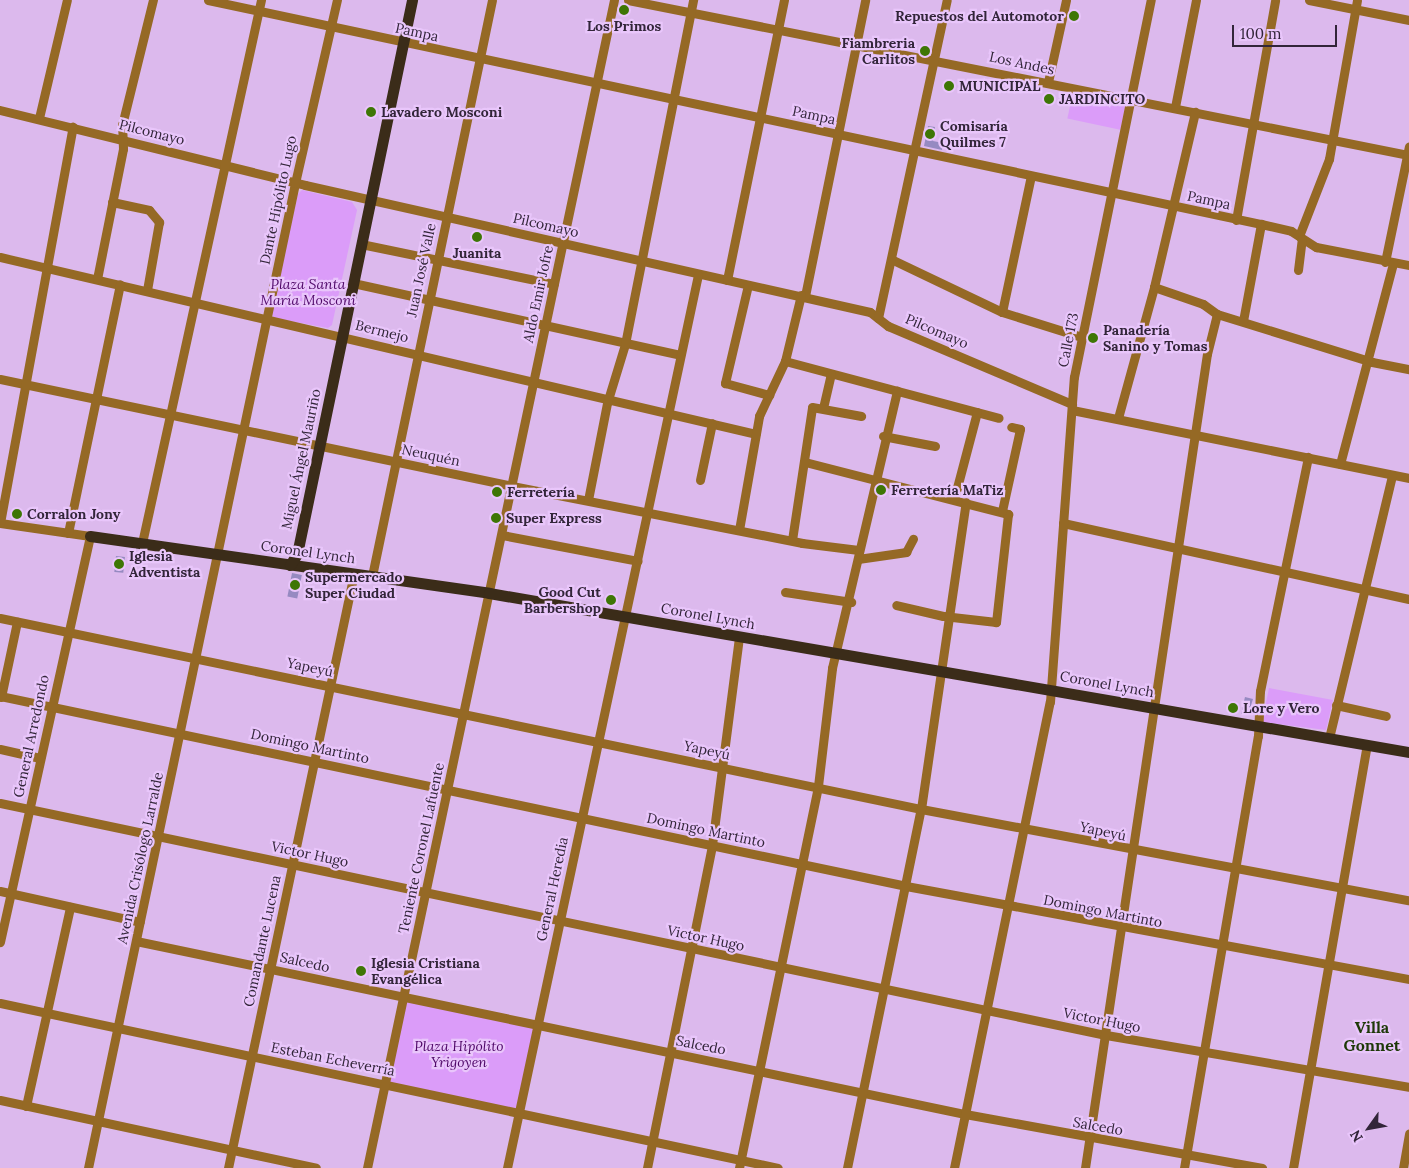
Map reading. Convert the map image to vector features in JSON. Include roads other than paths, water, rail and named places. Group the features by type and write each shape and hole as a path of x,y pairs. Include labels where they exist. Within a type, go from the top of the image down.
{"main road":[{"name":"Miguel Ángel Mauriño","path":"400,43 405,0"},
{"name":"Miguel Ángel Mauriño","path":"290,564 297,554 338,334 400,43 412,0"},
{"name":"Miguel Ángel Mauriño","path":"338,334 353,283 367,199"},
{"name":"Coronel Lynch","path":"90,536 489,593 739,638 1409,752"}],"street":[{"path":"39,118 67,0"},
{"path":"97,279 112,202 122,138 122,125 153,0"},
{"name":"Pampa","path":"208,0 400,43 1261,224 1301,238 1316,247 1389,263 1409,265"},
{"path":"142,543 261,0"},
{"name":"Dante Hipólito Lugo","path":"218,554 295,183 337,0"},
{"name":"Juan José Valle","path":"372,576 492,0"},
{"name":"Aldo Emir Jofre","path":"489,593 614,0"},
{"name":"Los Andes","path":"628,0 778,30 857,43 1330,140 1408,152"},
{"path":"588,500 610,397 625,344 675,101 693,0"},
{"path":"727,280 784,0"},
{"path":"739,530 756,434 769,395 785,361 803,296 865,0"},
{"path":"878,318 893,260 947,0"},
{"path":"1048,82 1066,0"},
{"name":"Calle 173","path":"954,1168 1010,906 1051,690 1072,407 1082,337 1151,0"},
{"path":"1175,107 1196,0"},
{"path":"1236,220 1275,0"},
{"path":"1309,0 1409,20"},
{"path":"1298,270 1301,238 1328,165 1330,140 1357,0"},
{"name":"Pilcomayo","path":"0,110 122,138 295,183 447,216 698,275 803,296 878,318 888,326 1072,407"},
{"path":"1118,418 1154,288 1195,112"},
{"path":"0,523 73,127"},
{"path":"1340,464 1389,263 1408,152"},
{"path":"1002,312 1031,176"},
{"path":"112,202 149,210 159,222 146,290"},
{"path":"1243,321 1261,224"},
{"path":"361,244 554,284"},
{"name":"Bermejo","path":"0,257 610,397 756,434"},
{"path":"893,260 1002,312 1082,337"},
{"name":"General Heredia","path":"507,1168 597,741 649,512 698,275"},
{"path":"353,283 680,355"},
{"path":"68,533 98,398 120,284"},
{"path":"748,285 726,383 769,395"},
{"path":"1154,288 1203,304 1217,314 1366,360 1409,368"},
{"path":"1084,1168 1106,1036 1196,434 1217,314"},
{"path":"785,361 999,418"},
{"path":"823,408 831,374"},
{"name":"Neuquén","path":"0,379 171,412 395,462 792,540 858,555 906,552 912,539"},
{"path":"740,1164 818,786 836,653 850,602 883,436 897,390"},
{"path":"1072,407 1409,478"},
{"path":"792,540 812,408 823,408 861,416"},
{"path":"954,499 976,412"},
{"path":"700,480 712,423"},
{"path":"896,605 948,616 996,622 1005,513 1020,429 1011,427"},
{"path":"883,436 935,446"},
{"path":"1184,1168 1223,947 1257,726 1260,691 1286,572 1308,457"},
{"path":"805,462 1005,513"},
{"path":"1330,738 1363,589 1392,474"},
{"path":"847,1168 906,886 920,809 939,672 966,502"},
{"name":"Coronel Lynch","path":"0,523 90,536"},
{"path":"1063,523 1178,550 1409,599"},
{"path":"502,535 638,561"},
{"name":"General Arredondo","path":"0,942 90,536"},
{"name":"Avenida Crisólogo Larralde","path":"88,1168 218,554"},
{"name":"Comandante Lucena","path":"228,1168 354,573"},
{"path":"785,592 850,602"},
{"name":"Teniente Coronel Lafuente","path":"367,1168 489,593"},
{"name":"Yapeyú","path":"0,618 1134,852 1409,900"},
{"path":"0,696 18,622"},
{"path":"647,1168 693,950 712,845 739,638"},
{"name":"Domingo Martinto","path":"0,696 906,886 1121,929 1409,980"},
{"path":"1336,705 1386,716"},
{"path":"1293,1168 1312,1070 1367,745"},
{"path":"0,749 40,758"},
{"name":"Victor Hugo","path":"0,803 1106,1036 1409,1087"},
{"path":"0,891 140,922"},
{"path":"26,1106 70,907"},
{"name":"Salcedo","path":"136,940 965,1114 1089,1139 1262,1168"},
{"name":"Esteban Echeverría","path":"0,1003 653,1140 740,1164 778,1168"},
{"path":"0,1100 316,1168"},
{"path":"1403,1168 1409,1134"}],"place":[{"name":"Los Primos","path":"624,10"},
{"name":"Repuestos del Automotor","path":"1074,16"},
{"name":"Fiambreria Carlitos","path":"925,51"},
{"name":"MUNICIPAL","path":"949,86"},
{"name":"JARDINCITO","path":"1049,99"},
{"name":"Lavadero Mosconi","path":"371,112"},
{"name":"Comisaría Quilmes 7","path":"930,134"},
{"name":"Juanita","path":"477,237"},
{"name":"Panadería Sanino y Tomas","path":"1093,338"},
{"name":"Ferretería MaTiz","path":"881,490"},
{"name":"Ferretería","path":"497,492"},
{"name":"Corralon Jony","path":"17,514"},
{"name":"Super Express","path":"496,518"},
{"name":"Iglesia Adventista","path":"119,564"},
{"name":"Supermercado Super Ciudad","path":"295,585"},
{"name":"Good Cut Barbershop","path":"611,600"},
{"name":"Lore y Vero","path":"1233,708"},
{"name":"Iglesia Cristiana Evangélica","path":"361,971"}],"district":[{"name":"Villa Gonnet","path":"1372,1036"}],"park label":[{"name":"Plaza Santa María Mosconi","path":"308,292"},
{"name":"Plaza Hipólito Yrigoyen","path":"459,1054"}]}
